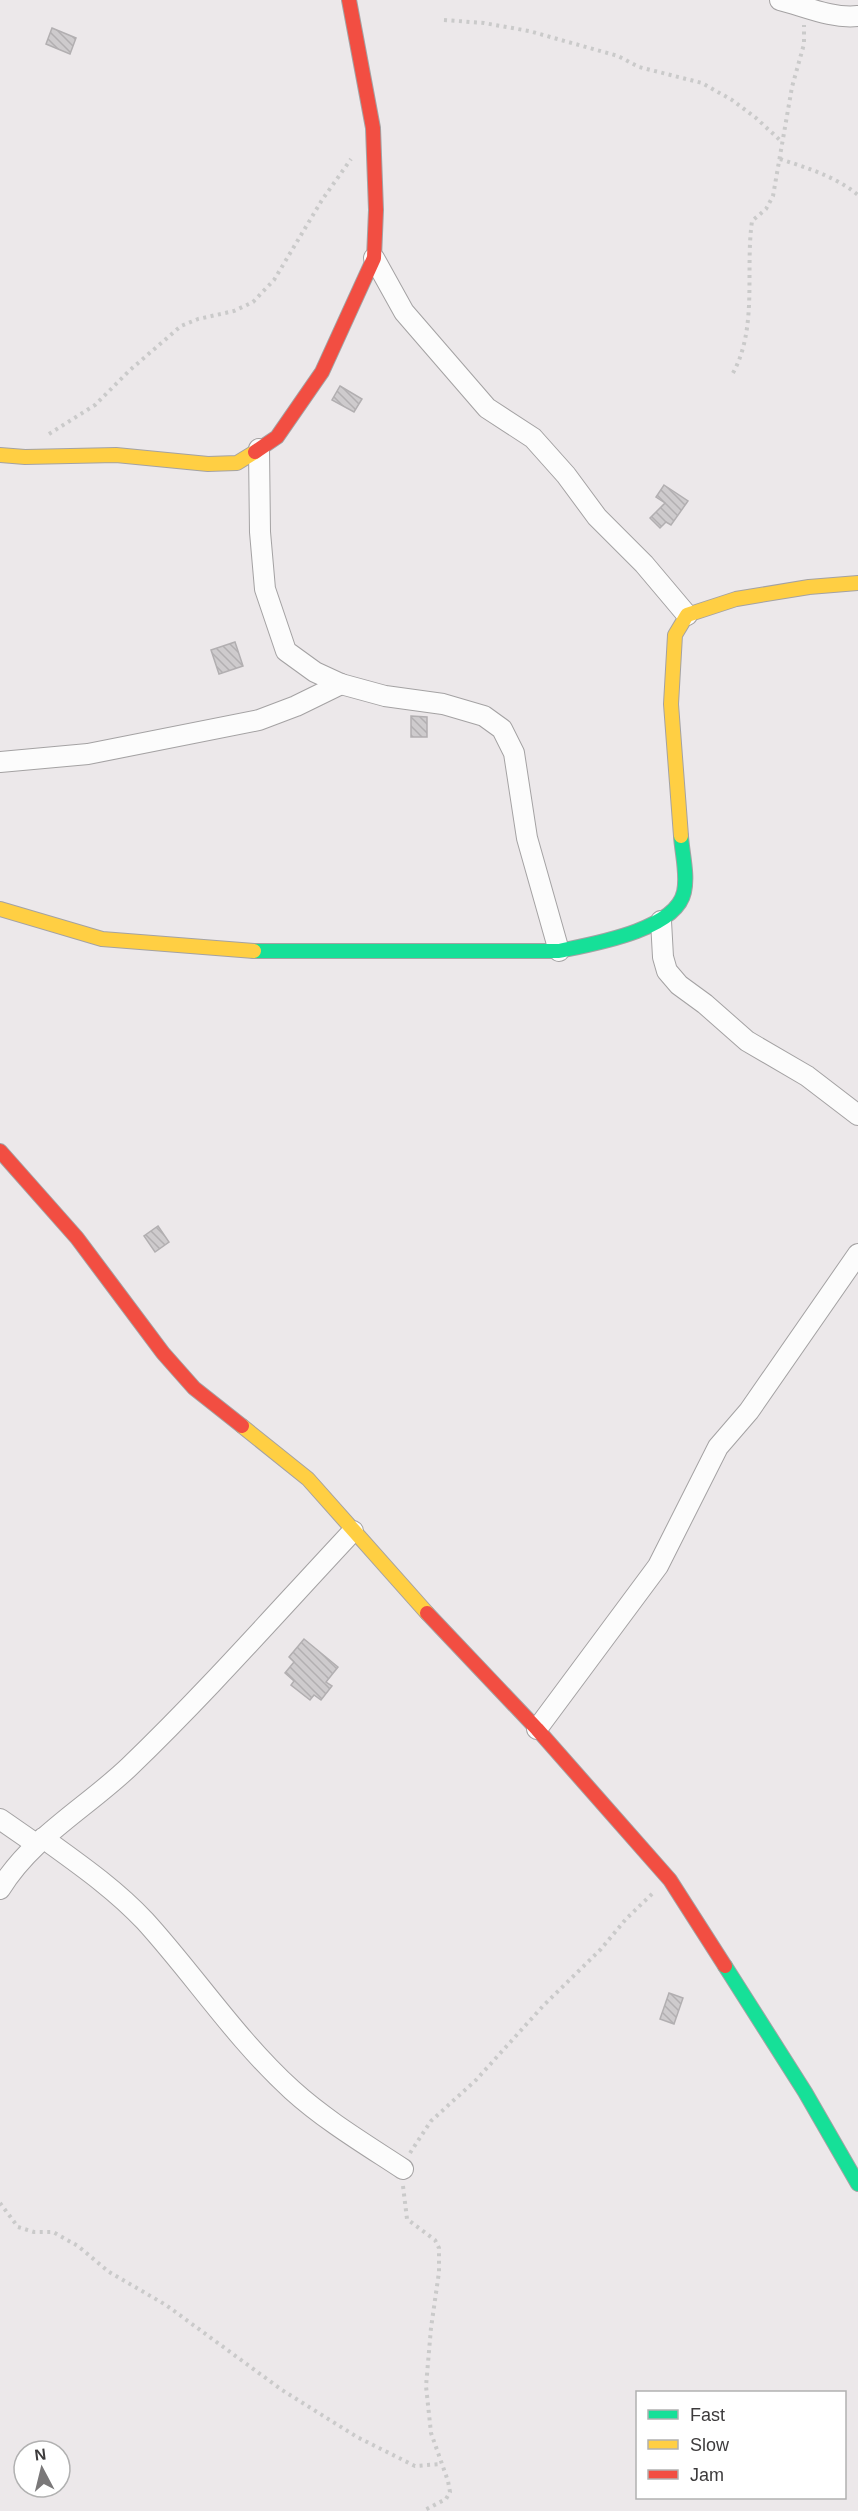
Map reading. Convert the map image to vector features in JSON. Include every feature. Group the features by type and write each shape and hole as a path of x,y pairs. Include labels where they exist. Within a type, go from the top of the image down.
{"street":[{"path":"0,455 25,457 116,455 208,464 237,463 277,437 322,372 374,258 376,210 373,128 349,0"},
{"path":"788,2 847,17 858,16"},
{"path":"374,258 404,312 487,408 533,438 566,475 597,517 644,564 687,615"},
{"path":"259,449 260,532 265,589 278,633 286,651 315,672 341,684 385,696 464,710 484,716 502,729 514,753 527,838 559,951"},
{"path":"0,909 102,939 260,952 559,951 591,945 661,921 676,910 685,889 671,704 675,634 687,615 736,599 809,586 858,583"},
{"path":"0,762 88,754 259,720 296,706 341,684"},
{"path":"661,921 663,957 667,971 679,985 705,1004 747,1041 807,1077 858,1115"},
{"path":"0,1150 77,1238 163,1353 194,1388 308,1479 353,1531 537,1729 670,1880 805,2092 858,2184"},
{"path":"537,1729 658,1566 718,1447 749,1411 858,1254"},
{"path":"0,1889 39,1841 128,1768 353,1531"},
{"path":"0,1819 101,1880 144,1921 240,2036 291,2089 336,2126 403,2169"}],"path":[{"path":"733,373 740,360 747,330 752,221 766,209 773,196 792,87 801,59 805,33 804,20 788,2"},
{"path":"444,20 484,23 529,31 618,56 639,67 702,83 732,100 782,142"},
{"path":"47,436 95,405 130,370 181,326 198,319 234,311 253,302 274,280 322,200 355,153"},
{"path":"780,159 826,175 845,184 858,195"},
{"path":"423,2511 446,2499 450,2492 431,2433 426,2386 439,2272 439,2248 435,2240 407,2219 403,2169 412,2146 431,2121 476,2080 543,2006 601,1949 626,1918 670,1880"},
{"path":"0,2203 18,2227 34,2232 53,2232 78,2246 109,2272 165,2305 282,2390 357,2437 415,2466 441,2464"}],"building":[{"path":"52,28 76,38 70,54 46,44"},
{"path":"340,386 362,399 354,412 332,400"},
{"path":"664,485 688,501 671,525 666,522 660,528 650,518 665,503 656,497"},
{"path":"235,642 243,666 219,674 211,650"},
{"path":"411,716 427,717 427,737 411,737"},
{"path":"158,1226 169,1242 155,1252 144,1236"},
{"path":"304,1639 338,1667 326,1682 332,1686 321,1700 314,1695 310,1700 291,1685 294,1681 285,1673 294,1662 289,1657"},
{"path":"669,1993 683,1998 674,2024 660,2019"}],"traffic: fast":[{"path":"254,951 559,951 611,939 650,926 678,905 685,885 681,836"},
{"path":"725,1966 805,2092 858,2184"}],"traffic: slow":[{"path":"0,455 25,457 116,455 208,464 237,463 255,452"},
{"path":"681,836 671,704 675,635 687,615 736,599 809,587 858,583"},
{"path":"0,909 102,939 254,951"},
{"path":"242,1426 308,1479 427,1613"}],"traffic: jam":[{"path":"255,452 277,437 322,372 374,258 376,210 373,128 349,0"},
{"path":"0,1151 77,1238 163,1353 194,1388 242,1426"},
{"path":"427,1613 537,1729 670,1880 725,1966"}]}
